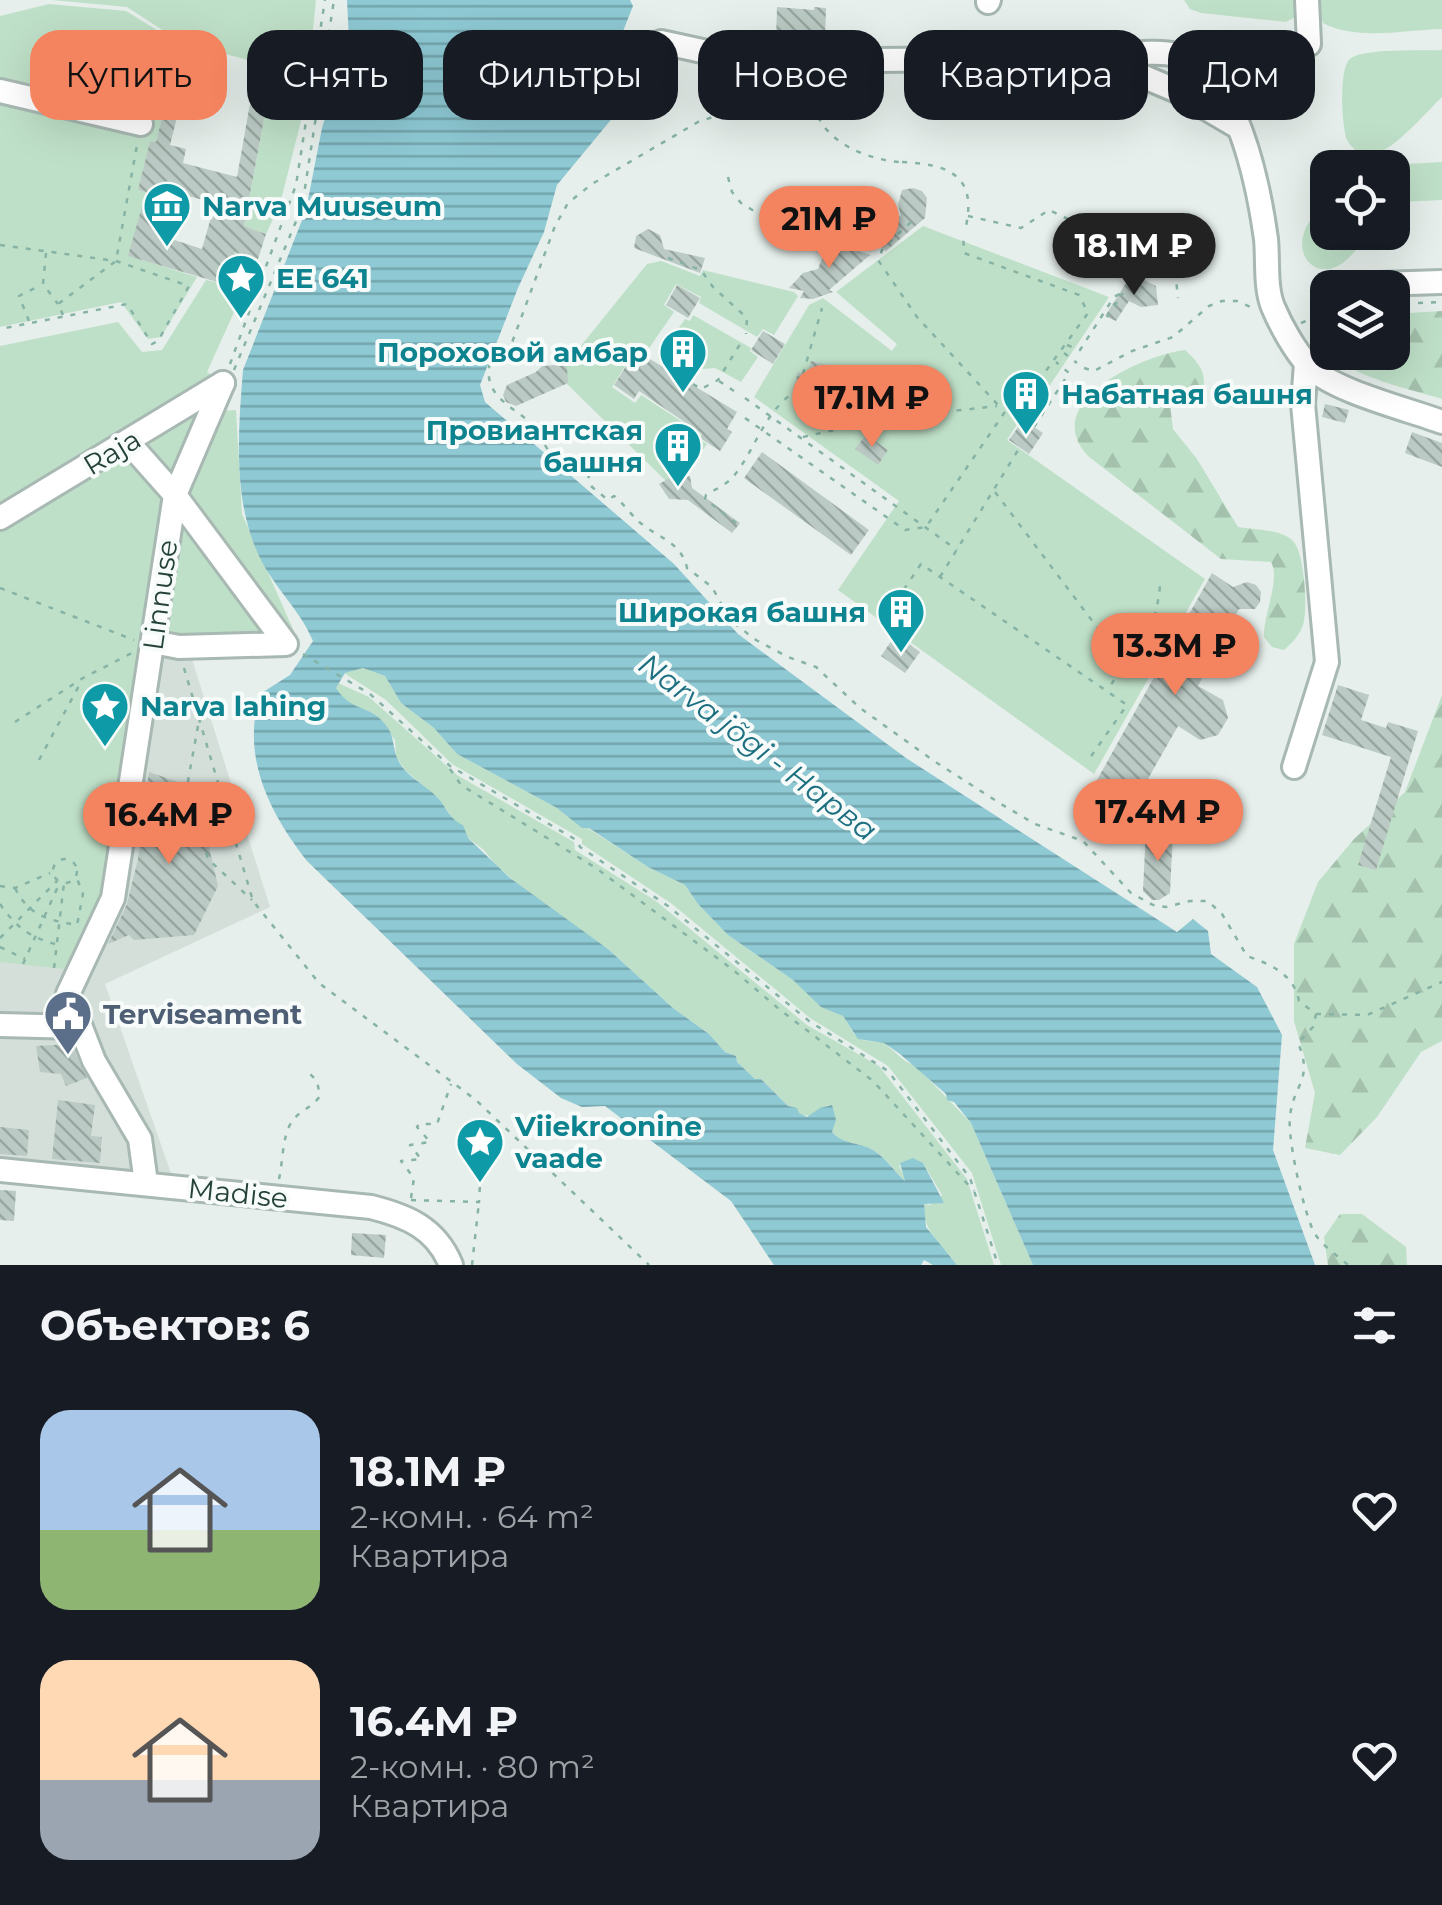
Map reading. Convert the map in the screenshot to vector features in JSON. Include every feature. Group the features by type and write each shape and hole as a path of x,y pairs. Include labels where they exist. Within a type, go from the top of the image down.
{"street":[{"path":"1307,0 1308,30"},
{"path":"1148,54 1186,58 1204,69 1238,126 1255,176 1270,310 1306,363 1320,377 1338,385 1442,422"},
{"path":"1148,78 1238,126"},
{"path":"0,91 141,124"},
{"path":"1410,283 1442,282"},
{"path":"1294,767 1327,662 1303,404 1306,363"},
{"name":"Raja","path":"0,518 223,383"},
{"name":"Linnuse","path":"146,1183 140,1139 94,1061 68,1000 69,988 97,938 116,888 176,495 223,383"},
{"path":"128,442 176,495 286,644 179,646 153,642"},
{"path":"0,1025 79,1027"},
{"name":"Madise","path":"0,1170 370,1206 412,1220 436,1238 451,1265"}],"path":[{"path":"223,383 296,185 324,0"},
{"path":"223,383 235,369 302,207 334,0"},
{"path":"704,120 592,184 568,202 554,226 510,348 499,350 491,358 489,379 494,394 531,424 546,448 573,471 588,476 592,487 608,500 614,496 655,534 670,540 687,562 687,568 712,587 730,620 756,640 816,666 860,708 984,793 1035,824 1083,841 1139,898 1166,907 1190,901 1208,902 1222,914 1246,956 1272,964 1282,972 1299,1001 1316,1014 1367,1016 1442,982"},
{"path":"820,120 838,143 883,161 928,164 961,180 969,194 966,226"},
{"path":"58,304 116,261 141,124"},
{"path":"728,177 732,192 741,202 824,254"},
{"path":"968,216 1021,228 1048,210 1174,260 1178,298"},
{"path":"912,222 883,248 878,260 917,316 998,406"},
{"path":"801,438 882,420 1009,406 1027,398 1088,313 1079,294 964,253 964,233"},
{"path":"0,245 116,261 189,286 158,341 152,344 127,304 0,329"},
{"path":"46,251 43,284 63,316"},
{"path":"668,258 701,270 713,287 747,318 746,334"},
{"path":"30,323 19,296 43,284"},
{"path":"1067,345 1080,350 1114,297 1124,292 1107,316"},
{"path":"1084,368 1094,371 1132,351 1156,345 1174,336 1208,306 1222,301 1237,300 1290,314 1304,332"},
{"path":"1410,303 1442,302"},
{"path":"803,374 822,308"},
{"path":"1299,324 1310,319"},
{"path":"682,377 701,389 718,380 742,341"},
{"path":"1063,352 1077,363"},
{"path":"1034,427 1069,373 1055,361"},
{"path":"736,523 705,500 706,496 732,479 770,416 796,391 800,377 808,379"},
{"path":"718,380 740,395"},
{"path":"792,394 799,392"},
{"path":"746,398 957,550"},
{"path":"926,528 1009,406"},
{"path":"745,418 906,530 926,528"},
{"path":"940,577 1020,448"},
{"path":"994,492 1124,662 1107,692"},
{"path":"882,622 921,564 1127,705 1088,762"},
{"path":"1118,654 1140,640 1157,617 1160,586"},
{"path":"0,588 134,640 153,642"},
{"path":"16,722 82,678 153,642"},
{"path":"179,646 252,901"},
{"path":"304,654 391,711 450,766 578,841 580,848 668,906 808,1022 883,1066 970,1178 998,1265"},
{"path":"39,760 82,678"},
{"path":"199,724 188,780 208,859 252,901 319,983 452,1081 528,1146 649,1265"},
{"path":"450,766 461,785 636,896 873,1080 975,1192"},
{"path":"0,886 15,888 52,872 58,861 66,858 76,864 82,894 77,925 43,919 29,909 15,888"},
{"path":"52,872 60,882 54,968"},
{"path":"0,938 60,882 76,876"},
{"path":"0,947 24,962 60,882"},
{"path":"0,904 14,924 34,938 57,944"},
{"path":"1316,1014 1313,1027 1298,1043 1306,1060 1305,1078 1289,1119 1293,1156 1314,1234 1348,1265"},
{"path":"278,1185 288,1126 313,1107 320,1096 317,1080 307,1071"},
{"path":"410,1200 414,1178 401,1161 421,1159 410,1145 430,1142 417,1127 437,1124 452,1081"},
{"path":"472,1265 480,1184"},
{"path":"399,1199 478,1202"}],"shaded area":[{"path":"62,481 192,659 270,907 105,984 173,1179 0,1162 0,519"}],"green space":[{"path":"52,0 316,0 313,30 247,30 247,60 227,54 227,30 162,30 127,7"},
{"path":"1184,0 1297,0 1297,16 1286,22 1201,13 1190,9"},
{"path":"1317,0 1442,0 1442,29 1351,32 1323,23"},
{"path":"49,4 126,11 157,30 30,30 30,120 162,120 156,142 150,141 139,190 146,192 129,256 197,277 161,337 148,339 121,302 0,327 0,16"},
{"path":"1442,50 1442,97 1406,134 1384,150 1356,150 1347,140 1344,123 1344,72 1351,58 1381,51"},
{"path":"264,120 301,120 280,204 266,234 244,226"},
{"path":"1442,162 1442,200 1410,201 1410,164"},
{"path":"1310,221 1310,250 1355,250 1335,267 1312,265 1302,243"},
{"path":"923,226 1109,297 1032,412 1026,410 1007,440 1205,579 1094,774 838,590 899,501 754,397 809,305 823,298 892,351 897,344 836,292"},
{"path":"235,252 258,259 207,372 223,383 0,518 0,346 118,322 142,352 162,350 206,280 225,284"},
{"path":"661,261 700,276 703,270 798,296 774,335 763,329 757,337 699,303 701,297 676,284 664,305 674,312 634,370 625,366 612,387 635,403 641,395 701,434 699,439 707,444 684,475 673,475 666,481 566,383 563,368 647,264"},
{"path":"1442,311 1442,399 1356,370 1410,370 1410,313"},
{"path":"693,315 751,348 758,357 741,382 715,368 703,369 674,351 664,363 658,359 685,319 690,321"},
{"path":"1185,350 1200,368 1203,390 1182,393 1170,405 1173,429 1197,459 1238,527 1287,536 1300,556 1305,594 1303,625 1284,650 1272,647 1264,637 1274,578 1271,562 1221,559 1088,456 1076,436 1076,418 1085,400 1102,385 1145,361"},
{"path":"236,410 242,514 296,636 168,639 139,653 105,892 64,969 0,962 0,526 194,413"},
{"path":"363,668 385,676 401,703 434,728 457,754 685,885 728,935 793,980 821,1005 843,1016 855,1035 884,1043 917,1067 971,1123 1033,1265 1001,1265 972,1173 888,1066 810,1018 672,904 582,844 582,839 452,764 386,700 344,673"},
{"path":"338,683 369,697 457,775 574,842 575,850 656,901 807,1025 879,1066 967,1179 994,1265 957,1265 934,1237 926,1222 924,1204 930,1205 942,1195 923,1163 899,1165 907,1183 875,1152 832,1132 834,1122 829,1105 809,1116 788,1106 737,1062 736,1056 725,1052 608,949 522,888 468,838 437,797 406,771 396,757 395,740 373,713 345,702 336,688"},
{"path":"1442,695 1442,1041 1421,1052 1377,1117 1340,1155 1305,1148 1315,1093 1294,1021 1294,944 1318,882 1354,839 1405,792"},
{"path":"1340,1214 1362,1214 1406,1247 1407,1265 1328,1265 1324,1237"}],"water":[{"name":"Narva jõgi - Нарва","path":"347,0 630,0 633,6 624,30 443,30 443,120 611,120 557,185 544,232 480,385 485,402 674,564 738,634 906,758 1177,932 1193,919 1208,931 1211,954 1257,987 1282,1035 1273,1150 1315,1265 1033,1265 971,1123 954,1102 947,1100 946,1094 900,1054 884,1043 858,1039 843,1016 821,1007 793,980 728,935 685,885 457,754 434,728 401,703 385,676 363,668 345,673 336,688 342,696 385,724 401,766 438,798 463,825 468,838 510,878 608,949 725,1052 736,1056 737,1062 788,1106 807,1117 832,1105 836,1120 832,1132 874,1151 905,1181 900,1163 913,1158 923,1163 944,1203 924,1204 926,1227 957,1265 933,1265 924,1260 921,1265 774,1265 731,1201 605,1106 582,1107 561,1098 517,1064 307,861 270,803 254,740 260,694 290,675 313,641 252,540 241,493 240,418 243,370 306,210 324,120 423,120 423,30 348,30"}],"building":[{"path":"777,7 826,8 825,30 776,30"},
{"path":"162,120 176,120 170,145 186,149 183,163 237,177 247,120 264,120 244,226 266,234 258,259 235,252 224,284 128,256 146,192 138,190 150,141 156,142","holes":["176,193 215,203 202,249 156,234 167,197 175,199"]},
{"path":"913,188 927,198 925,218 886,251 873,239 901,215 898,205 902,190"},
{"path":"648,229 660,235 664,249 705,258 700,273 634,248 636,236"},
{"path":"829,241 870,255 829,290 833,292 813,299 800,298 804,291 789,288 803,273 818,269"},
{"path":"1144,280 1156,286 1158,305 1141,307 1129,301 1116,321 1105,316 1126,283"},
{"path":"677,285 700,298 688,318 666,305"},
{"path":"763,331 785,344 773,364 751,350"},
{"path":"566,352 568,383 516,406 506,402 503,395 507,385 542,366 556,365"},
{"path":"645,356 737,412 727,429 732,432 720,451 639,391 634,399 614,385 626,366 635,372"},
{"path":"811,361 844,369 843,374 852,378 850,400 862,410 858,421 835,416 827,406 801,399 803,393 793,390 798,372 807,375"},
{"path":"1325,404 1349,410 1345,423 1322,417"},
{"name":"Набатная башня","path":"1023,420 1043,433 1029,454 1009,440"},
{"path":"1412,432 1442,443 1442,467 1405,453"},
{"path":"866,435 888,450 878,465 855,449"},
{"path":"762,452 869,530 851,555 744,478"},
{"path":"673,476 690,476 692,488 740,523 732,533 688,500 669,499 659,484"},
{"path":"1212,573 1233,587 1247,582 1261,592 1255,609 1239,609 1198,686 1223,700 1228,718 1218,735 1200,740 1178,726 1136,800 1140,810 1138,824 1118,826 1111,819 1111,802 1092,789"},
{"name":"Широкая башня","path":"896,634 920,652 905,673 881,656"},
{"path":"1338,685 1369,695 1361,720 1386,728 1388,722 1418,731 1376,870 1358,865 1391,757 1322,735"},
{"path":"149,772 196,791 218,886 194,935 134,940 129,935 108,944 127,904 138,859"},
{"path":"1146,829 1173,831 1170,893 1159,900 1152,900 1143,891"},
{"path":"71,1044 87,1078 66,1086 61,1074 40,1072 36,1046"},
{"path":"58,1100 95,1105 91,1136 102,1137 100,1163 52,1159"},
{"path":"0,1127 29,1130 27,1156 0,1154"},
{"path":"0,1190 16,1191 14,1221 0,1220"},
{"path":"352,1233 386,1235 384,1258 351,1255"}],"place":[{"name":"Narva Muuseum","path":"167,248"},
{"name":"EE 641","path":"241,320"},
{"name":"Пороховой амбар","path":"683,394"},
{"name":"Набатная башня","path":"1026,436"},
{"name":"Провиантская башня","path":"678,488"},
{"name":"Широкая башня","path":"901,654"},
{"name":"Narva lahing","path":"105,748"},
{"name":"Terviseament","path":"68,1056"},
{"name":"Viiekroonine vaade","path":"480,1184"}]}
